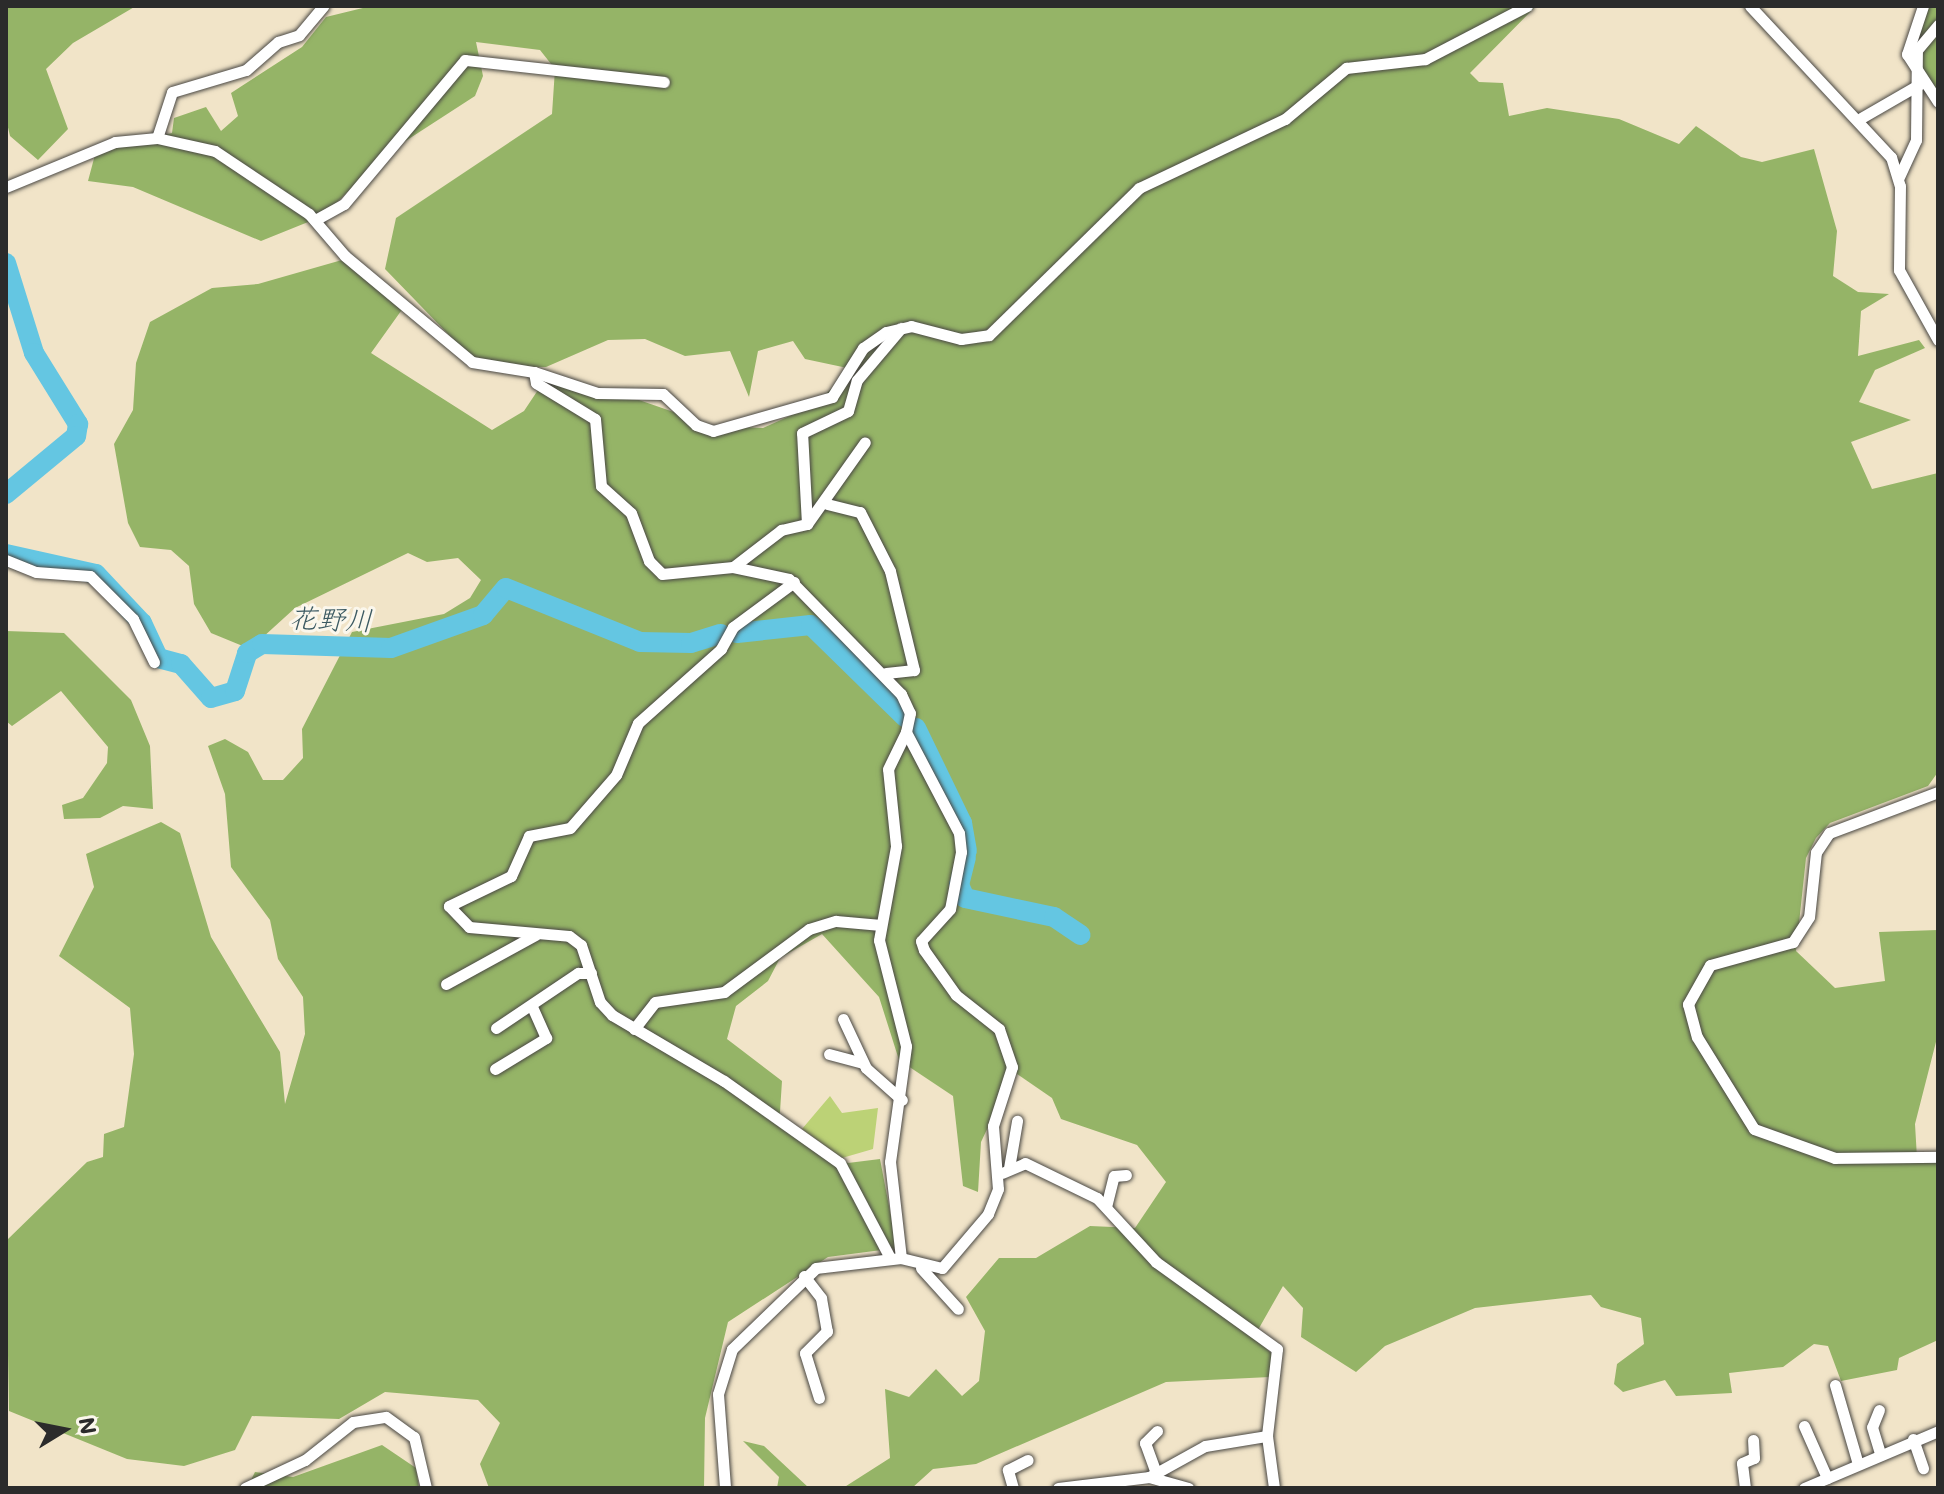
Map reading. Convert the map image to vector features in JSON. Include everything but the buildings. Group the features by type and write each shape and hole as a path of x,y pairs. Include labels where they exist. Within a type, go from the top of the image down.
{"street":[{"path":"157,138 172,92 246,70 278,42 299,35 323,6"},
{"path":"6,187 115,142 157,138 215,151 315,220 345,256 472,362 534,372 597,393 663,394 696,425 713,431 832,397 863,348 901,327 971,340 998,330 1139,188 1285,119 1346,68 1425,59 1527,6"},
{"path":"1750,6 1861,118 1899,177"},
{"path":"1923,6 1907,38 1920,84 1938,102"},
{"path":"1938,25 1917,50 1920,84 1916,140 1899,177 1899,270 1938,340"},
{"path":"315,220 344,204 465,60 664,82"},
{"path":"1861,118 1920,84"},
{"path":"807,524 802,433 848,411 857,380 901,327"},
{"path":"534,372 536,383 595,419 601,486 631,513 656,568 674,577 733,567 794,582 886,673 910,713 906,732 888,769 896,846 881,925 903,1018 902,1100 890,1162 895,1258"},
{"path":"733,567 781,530 807,524 827,504 865,442"},
{"path":"827,504 860,512 890,571 914,670 886,673"},
{"path":"6,560 36,572 90,576 133,619 154,662"},
{"path":"794,582 733,627 721,649 638,723 616,775 570,828 529,836 511,876 449,906 469,927 569,936 591,973 600,1002 634,1029 822,1147 855,1180 895,1258"},
{"path":"906,732 959,833 961,852 950,909 921,941 956,995 999,1029 1010,1057 993,1126 1006,1170"},
{"path":"1938,792 1829,833 1816,852 1809,917 1793,942 1710,965 1688,1004 1697,1037 1754,1129 1835,1158 1938,1157"},
{"path":"634,1029 655,1002 724,992 809,929 836,921 881,925"},
{"path":"446,984 536,935"},
{"path":"496,1028 578,973 591,973"},
{"path":"495,1069 546,1038 531,1005"},
{"path":"843,1019 863,1063 902,1100"},
{"path":"829,1054 863,1063"},
{"path":"725,1488 718,1394 725,1358 804,1276 895,1258 921,1268 942,1268 977,1228 1006,1170 1017,1121"},
{"path":"1006,1170 1048,1169 1106,1207 1156,1262 1277,1349 1267,1436 1274,1488"},
{"path":"1106,1207 1114,1176 1126,1175"},
{"path":"921,1268 958,1309"},
{"path":"804,1276 821,1298 827,1331 805,1353 819,1398"},
{"path":"1835,1385 1858,1464"},
{"path":"1879,1410 1872,1427 1880,1454"},
{"path":"245,1488 305,1460 353,1422 386,1417 414,1437 426,1488"},
{"path":"1804,1426 1827,1478"},
{"path":"1152,1475 1145,1443 1157,1431"},
{"path":"1804,1488 1913,1439 1938,1431"},
{"path":"1058,1488 1152,1475 1205,1446 1267,1436"},
{"path":"1913,1439 1923,1468"},
{"path":"1745,1488 1742,1463 1754,1458 1753,1440"},
{"path":"1013,1488 1008,1470 1028,1460"},
{"path":"1152,1475 1188,1488"}],"green space":[{"path":"6,6 136,6 73,43 46,69 68,129 38,160 10,136 6,119"},
{"path":"371,6 1536,6 1470,73 1479,82 1503,83 1509,116 1547,108 1619,119 1679,144 1696,126 1741,157 1762,162 1814,149 1837,231 1833,276 1858,292 1889,294 1861,311 1858,356 1919,340 1925,348 1875,370 1859,402 1911,420 1851,442 1872,489 1938,473 1938,772 1928,786 1830,823 1816,838 1806,858 1796,951 1835,988 1885,981 1879,932 1938,930 1938,1034 1915,1124 1917,1158 1938,1153 1938,1340 1899,1358 1897,1370 1841,1381 1828,1346 1814,1344 1783,1367 1729,1373 1732,1393 1676,1396 1665,1380 1623,1392 1614,1384 1617,1364 1644,1344 1641,1318 1601,1307 1591,1295 1475,1308 1385,1346 1356,1372 1301,1337 1303,1308 1283,1286 1254,1337 1272,1354 1270,1377 1166,1382 976,1464 933,1469 912,1488 843,1488 890,1458 885,1389 909,1397 936,1369 962,1396 979,1381 985,1331 966,1297 999,1258 1036,1258 1090,1226 1135,1228 1166,1182 1137,1145 1061,1119 1052,1098 1014,1072 981,1142 978,1192 963,1186 953,1096 899,1060 879,997 822,934 780,958 768,981 736,1006 727,1039 782,1081 779,1127 848,1163 880,1159 897,1248 828,1257 728,1322 705,1418 704,1488 489,1488 480,1464 500,1423 478,1400 385,1392 339,1419 252,1416 235,1450 184,1466 127,1459 9,1411 6,1241 87,1162 103,1157 104,1134 124,1127 134,1054 130,1008 59,956 94,887 86,854 161,822 180,833 211,937 280,1052 285,1104 305,1034 303,997 278,959 270,920 231,867 225,794 208,746 225,739 248,752 263,780 283,780 303,758 302,729 352,632 444,614 470,598 481,580 458,558 427,562 408,553 295,608 250,649 211,633 194,604 189,566 171,550 140,547 128,523 114,444 133,410 136,363 150,322 212,288 258,284 349,258 406,304 371,353 492,430 524,411 544,381 596,397 639,400 714,426 763,428 814,405 852,369 805,359 793,341 758,351 749,397 730,351 685,356 645,339 608,340 546,367 479,366 385,269 396,218 552,114 555,69 540,50 476,42 483,76 475,96 387,153 323,216 261,241 133,187 88,181 96,151 172,133 174,118 206,107 221,131 238,116 231,93 302,47 326,17"},
{"path":"1927,6 1938,6 1938,92 1928,87 1910,41"},
{"path":"6,631 64,633 131,700 150,746 153,809 123,806 100,818 64,819 62,805 83,798 107,763 108,747 61,691 12,726 6,721"},
{"path":"830,1096 842,1113 878,1108 873,1149 842,1158 802,1129"},
{"path":"743,1441 764,1446 809,1488 777,1488 779,1477"},
{"path":"382,1445 416,1468 419,1488 247,1488 255,1472 293,1477"}],"waterway":[{"name":"花野川","path":"6,263 34,353 78,424 76,436 6,494"},
{"name":"花野川","path":"6,554 96,574 142,623 158,658 181,664 211,698 235,691 247,653 262,644 391,648 483,615 506,588 640,642 691,643 721,634"},
{"name":"花野川","path":"737,633 811,625 905,717"},
{"name":"花野川","path":"916,728 962,823 967,851"},
{"name":"花野川","path":"966,857 959,885 965,898 1054,917 1081,935"}]}
